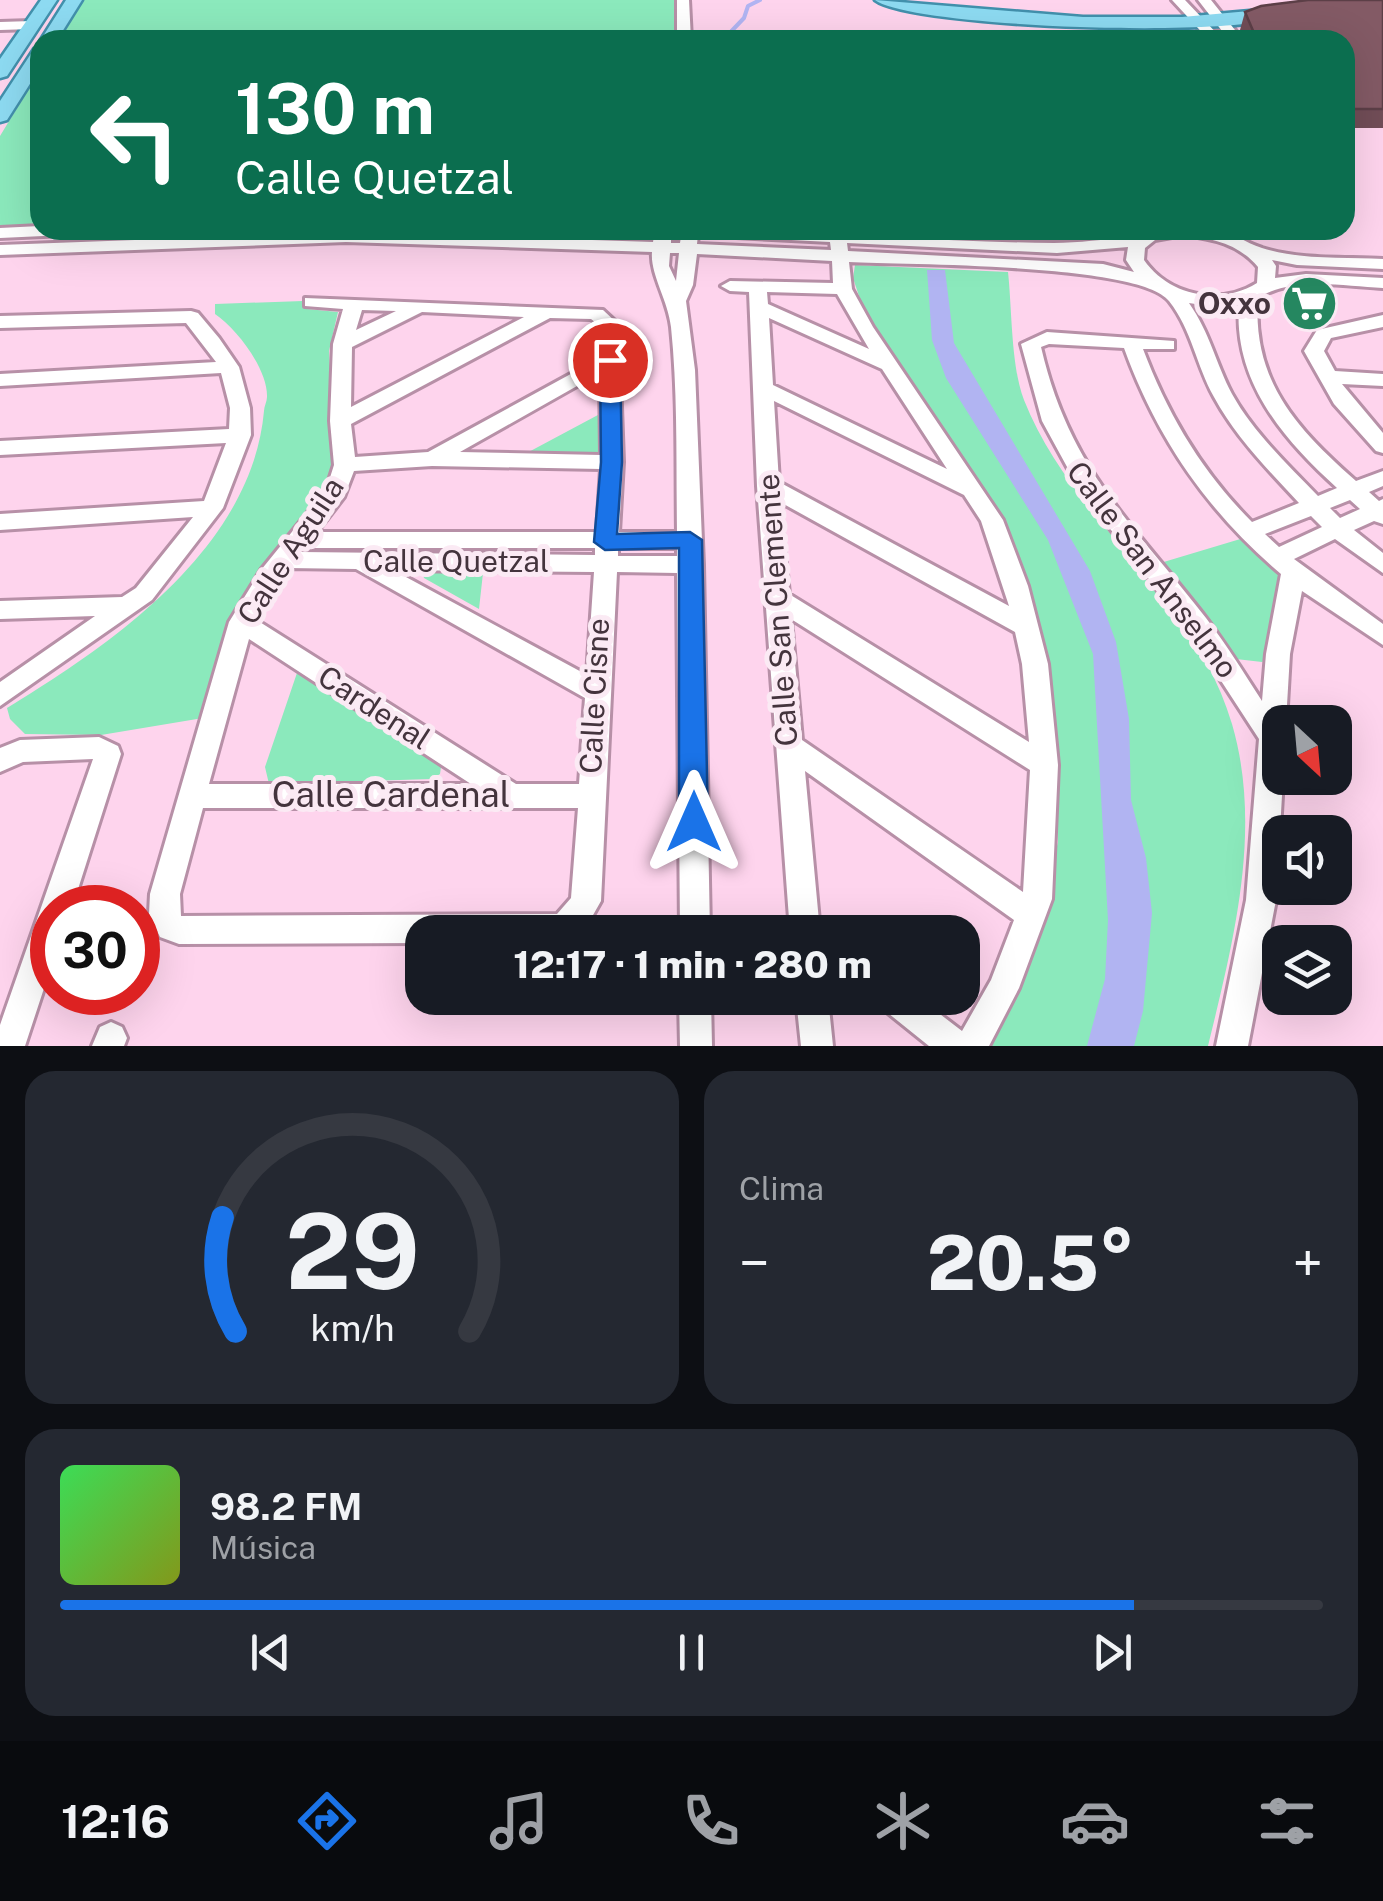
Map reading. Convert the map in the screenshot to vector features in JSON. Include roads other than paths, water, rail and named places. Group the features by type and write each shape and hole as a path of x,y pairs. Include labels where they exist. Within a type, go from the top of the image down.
{"main road":[{"path":"4,62 49,0"},
{"path":"54,30 74,0"},
{"path":"883,0 1046,23 1199,22 1302,11"},
{"path":"994,0 1245,0"},
{"path":"0,116 30,69"}],"street":[{"path":"684,0 684,30"},
{"path":"1205,2 1228,30"},
{"path":"1180,3 1207,30"},
{"path":"0,26 32,24"},
{"path":"0,233 30,232"},
{"path":"0,250 114,240"},
{"path":"661,240 664,280 677,301 684,370 691,552 695,915"},
{"path":"677,301 686,283 688,240"},
{"path":"710,240 839,246 1056,248 1143,240 1135,260 1198,330 1223,396 1312,506 1383,565"},
{"path":"1248,243 1297,260 1383,264"},
{"path":"1248,243 1267,266 1243,328 1258,379 1281,412 1352,489 1380,511"},
{"path":"817,245 831,289 889,364 974,491 1005,550 1027,627 1042,712 1042,869 1033,916 972,1046"},
{"path":"839,246 1103,269 1218,300 1306,280 1383,283"},
{"path":"831,289 839,246"},
{"path":"730,286 889,364"},
{"path":"758,297 831,289"},
{"name":"Calle San Clemente","path":"758,297 768,486 806,915"},
{"name":"Calle Cisne","path":"170,927 559,928 573,921 586,901 589,796 612,462 609,324 602,316 311,302"},
{"name":"Calle Aguila","path":"170,927 164,914 165,894 241,622 288,550 336,492 345,465 340,421 342,344 353,307"},
{"path":"342,344 418,307"},
{"path":"340,421 546,312"},
{"path":"0,322 190,317 229,367 242,412 241,435 212,508 162,576 130,606 0,696"},
{"path":"1383,321 1324,334 1314,350 1341,400 1383,446"},
{"name":"Calle San Anselmo","path":"1131,342 1032,340 1037,384 1080,482 1187,611 1262,723"},
{"path":"1167,345 1131,342 1154,410 1200,481 1284,565 1383,636"},
{"path":"432,459 610,360"},
{"path":"0,380 229,367"},
{"path":"1327,377 1383,380"},
{"path":"762,387 974,491"},
{"path":"0,448 241,435"},
{"path":"345,465 432,459 612,462"},
{"path":"1249,532 1383,478"},
{"path":"768,486 1027,627"},
{"path":"0,522 212,508"},
{"path":"1284,565 1336,528 1380,511"},
{"name":"Calle Quetzal","path":"288,550 362,563 604,552"},
{"name":"Calle Quetzal","path":"288,550 691,552"},
{"path":"362,563 596,692"},
{"path":"1274,705 1284,565"},
{"path":"778,599 1044,765"},
{"path":"0,610 130,606"},
{"name":"Cardenal","path":"241,622 507,793"},
{"path":"789,745 1033,916"},
{"path":"7,750 99,748 109,759 65,885"},
{"path":"1232,1046 1261,900 1267,795"},
{"name":"Calle Cardenal","path":"192,796 589,796"},
{"path":"8,1046 30,983"},
{"path":"696,1015 696,1046"},
{"path":"814,1015 817,1046"},
{"path":"915,1015 954,1046"}],"water":[{"path":"927,270 945,270 954,343 1090,571 1116,642 1129,719 1131,800 1146,858 1152,913 1143,1011 1134,1046 1087,1046 1105,979 1108,920 1093,654 1048,540 946,378 932,340"}],"waterway":[{"path":"733,30 744,18 748,6 760,0"}],"place":[{"name":"Oxxo","path":"1310,304"}]}
